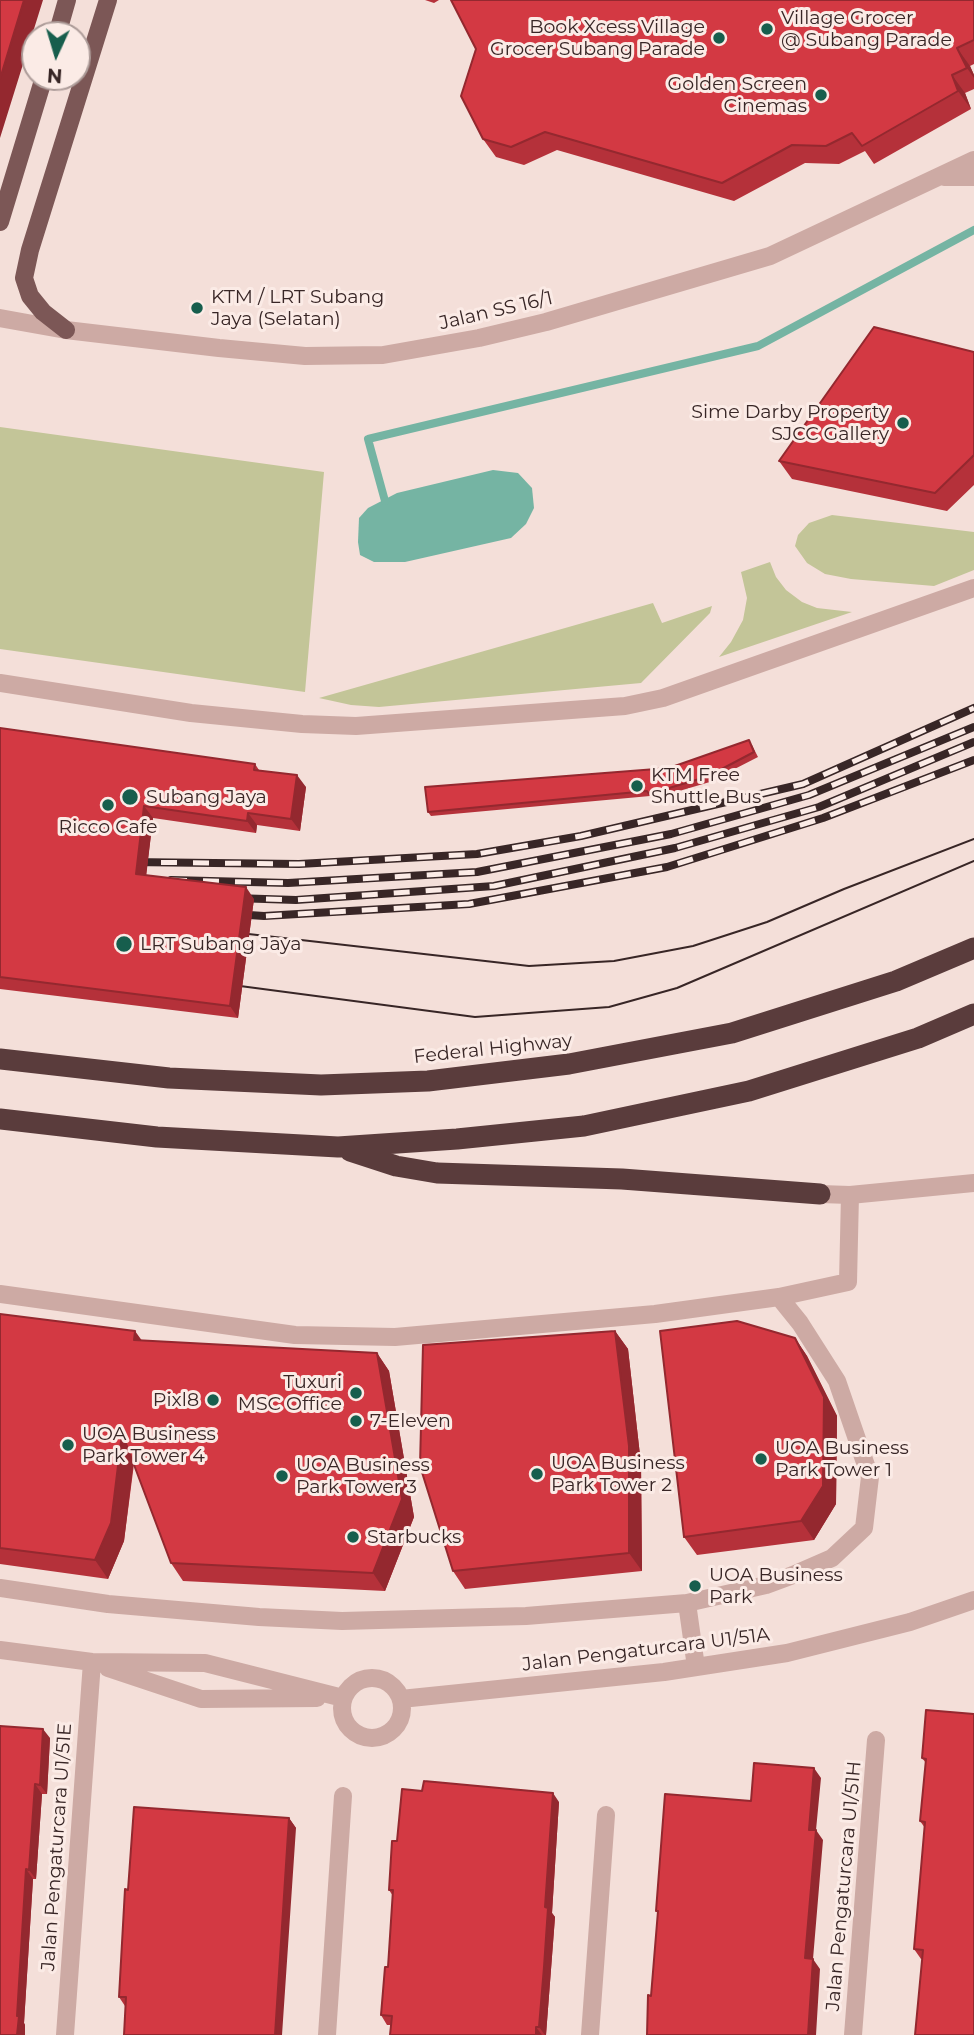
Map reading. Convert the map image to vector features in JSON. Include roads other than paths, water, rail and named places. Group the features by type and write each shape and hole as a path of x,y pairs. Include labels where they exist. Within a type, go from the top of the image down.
{"highway":[{"name":"Federal Highway","path":"0,1059 169,1077 321,1085 428,1081 569,1064 732,1034 896,981 974,948"},
{"path":"0,1119 157,1137 338,1147 457,1139 584,1126 749,1091 918,1038 974,1014"},
{"path":"338,1147 397,1166 437,1173 622,1179 820,1194"}],"main road":[{"path":"61,21 68,0"},
{"path":"66,330 36,304 24,278 30,250 108,0"},
{"path":"0,222 40,91"}],"street":[{"name":"Jalan SS 16/1","path":"0,318 66,330 305,356 383,355 478,338 546,322 770,256 974,160"},
{"path":"934,178 974,177"},
{"path":"0,683 191,713 316,725 356,726 625,706 663,698 974,588"},
{"path":"820,1194 850,1195 974,1183"},
{"path":"0,1294 295,1335 396,1336 655,1314 779,1297 848,1282 850,1195"},
{"path":"0,1588 121,1605 342,1621 526,1616 687,1603 766,1585 793,1575 832,1558 864,1528 870,1477 836,1381 800,1323 779,1297"},
{"name":"Jalan Pengaturcara U1/51A","path":"401,1699 696,1667 787,1653 910,1622 974,1600"},
{"path":"687,1603 696,1667"},
{"path":"0,1650 92,1662 205,1663 343,1698"},
{"path":"92,1662 201,1699 343,1698"},
{"name":"Jalan Pengaturcara U1/51E","path":"65,2035 92,1662"},
{"path":"373,1677 390,1684 401,1699 401,1718 396,1727 377,1738 357,1734 343,1718 343,1698 355,1683 373,1677"},
{"name":"Jalan Pengaturcara U1/51H","path":"853,2035 876,1740"},
{"path":"327,2035 343,1796"},
{"path":"590,2035 606,1815"}],"water":[{"path":"493,470 518,473 532,488 534,508 526,524 511,538 405,562 374,562 360,555 359,518 368,508 397,493"}],"waterway":[{"path":"385,501 368,439 758,346 974,230"}],"tram line":[{"path":"231,932 529,966 614,961 693,946 767,922 974,839"},
{"path":"225,984 475,1017 609,1007 677,988 974,861"}],"railway":[{"path":"129,862 299,864 477,854 581,836 803,784 974,708"},
{"path":"171,880 288,883 477,872 671,834 809,795 974,727"},
{"path":"234,898 296,900 494,886 675,848 819,807 974,742"},
{"path":"234,914 264,916 469,904 667,867 823,818 974,760"}],"place":[{"name":"Village Grocer @ Subang Parade","path":"767,29"},
{"name":"Book Xcess Village Grocer Subang Parade","path":"719,38"},
{"name":"Golden Screen Cinemas","path":"821,95"},
{"name":"KTM / LRT Subang Jaya (Selatan)","path":"197,308"},
{"name":"Sime Darby Property SJCC Gallery","path":"903,423"},
{"name":"KTM Free Shuttle Bus","path":"637,786"},
{"name":"Subang Jaya","path":"130,797"},
{"name":"Ricco Cafe","path":"108,805"},
{"name":"LRT Subang Jaya","path":"124,944"},
{"name":"Tuxuri MSC Office","path":"356,1393"},
{"name":"Pixl8","path":"213,1400"},
{"name":"7-Eleven","path":"356,1421"},
{"name":"UOA Business Park Tower 4","path":"68,1445"},
{"name":"UOA Business Park Tower 1","path":"761,1459"},
{"name":"UOA Business Park Tower 2","path":"537,1474"},
{"name":"UOA Business Park Tower 3","path":"282,1476"},
{"name":"Starbucks","path":"353,1537"},
{"name":"UOA Business Park","path":"695,1586"}]}
